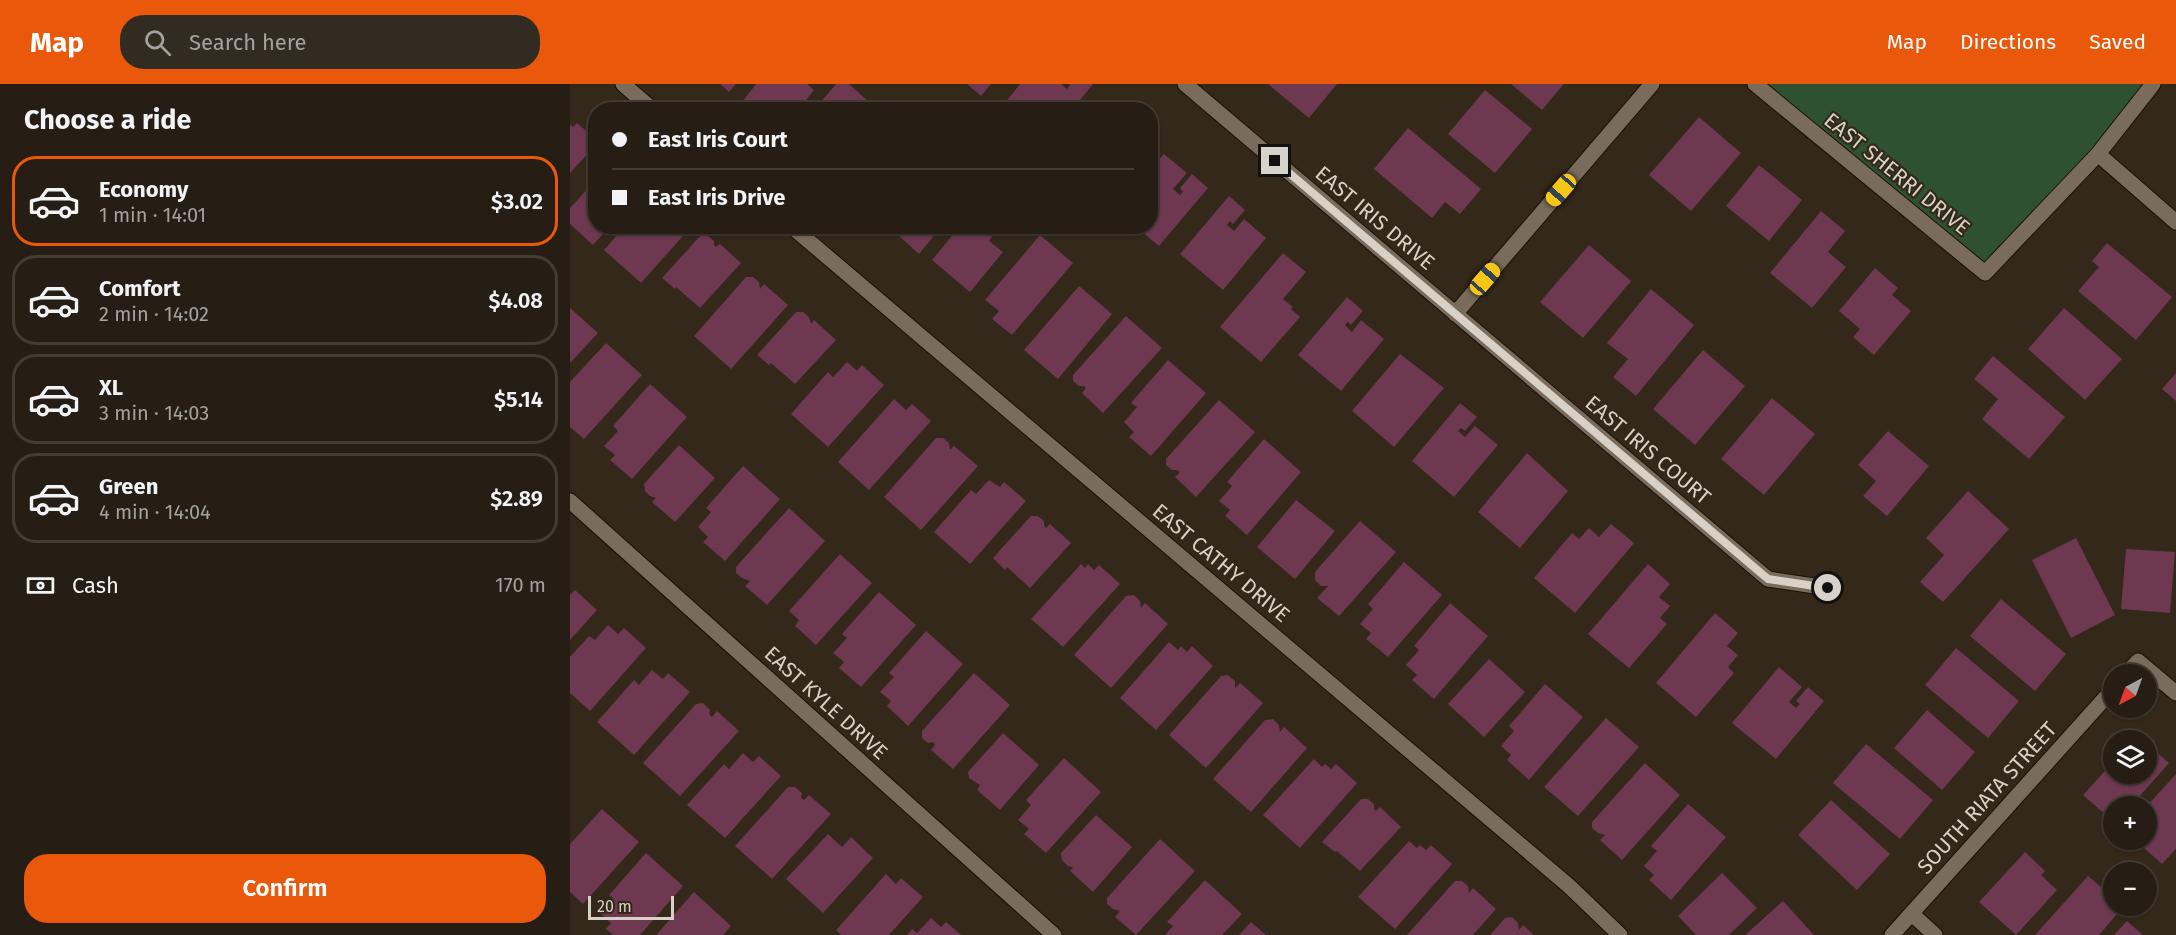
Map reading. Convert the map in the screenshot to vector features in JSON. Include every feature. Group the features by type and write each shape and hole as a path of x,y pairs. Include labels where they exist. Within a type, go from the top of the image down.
{"street":[{"path":"623,84 644,102"},
{"name":"EAST IRIS DRIVE","path":"1185,84 1455,314"},
{"path":"1455,314 1652,84"},
{"name":"EAST SHERRI DRIVE","path":"1755,84 1985,273 2098,154"},
{"path":"2153,84 2098,154 2176,222"},
{"name":"EAST CATHY DRIVE","path":"800,234 1569,886 1620,935"},
{"name":"EAST IRIS COURT","path":"1455,314 1768,579 1828,588"},
{"name":"EAST KYLE DRIVE","path":"570,501 1054,935"},
{"path":"2157,677 2176,693"},
{"name":"SOUTH RIATA STREET","path":"1892,935 2103,700"},
{"path":"1912,914 1935,935"}],"green space":[{"path":"1755,84 2151,84 1985,273"}],"building":[{"path":"720,84 736,84 729,92"},
{"path":"756,84 807,84 814,90 804,102 742,102"},
{"path":"836,84 849,84 869,102 821,102"},
{"path":"967,84 991,84 981,96"},
{"path":"1020,84 1061,84 1067,89 1069,84 1093,84 1078,102 1006,102"},
{"path":"1268,84 1337,84 1309,118"},
{"path":"1511,84 1564,84 1542,110"},
{"path":"1485,90 1532,129 1495,173 1448,134"},
{"path":"1699,117 1741,153 1691,211 1649,175"},
{"path":"577,123 588,132 588,154 570,173 570,124 573,127"},
{"path":"1408,128 1481,189 1460,214 1445,202 1432,218 1374,169"},
{"path":"1164,154 1187,173 1173,189 1180,195 1183,192 1180,188 1192,174 1208,188 1159,246 1145,234 1158,234 1158,160"},
{"path":"1759,165 1802,200 1769,241 1726,206"},
{"path":"588,189 588,234 603,234 593,245 570,224 570,208"},
{"path":"1229,196 1245,210 1233,224 1230,221 1227,225 1234,231 1244,219 1266,238 1223,290 1180,254"},
{"path":"1821,211 1845,231 1828,252 1846,267 1812,308 1770,273"},
{"path":"618,234 685,234 641,283 604,250"},
{"path":"897,234 935,234 919,254"},
{"path":"953,234 994,234 989,241 1003,252 970,292 932,260"},
{"path":"701,235 708,236 714,241 716,247 720,244 741,263 700,308 662,278"},
{"path":"1040,235 1073,263 1012,335 992,319 999,311 985,300"},
{"path":"2107,243 2172,297 2136,340 2078,291 2099,267 2092,261"},
{"path":"1589,245 1631,281 1583,338 1540,302"},
{"path":"1283,253 1306,272 1283,299 1300,317 1261,362 1220,327"},
{"path":"1875,268 1898,288 1892,295 1911,311 1874,355 1853,337 1860,329 1839,311"},
{"path":"746,277 753,277 759,282 760,289 764,284 788,305 731,369 694,336"},
{"path":"1079,286 1112,314 1058,379 1024,350"},
{"path":"1651,289 1694,325 1636,396 1613,377 1628,359 1607,343"},
{"path":"1347,297 1363,311 1351,325 1348,322 1345,325 1352,332 1361,320 1384,339 1341,391 1298,355"},
{"path":"570,308 598,333 570,363"},
{"path":"2064,308 2122,359 2085,400 2028,349"},
{"path":"796,312 803,312 809,317 811,324 814,320 836,340 795,384 771,363 769,365 757,355"},
{"path":"1126,316 1162,348 1103,413 1082,393 1086,388 1073,381 1073,375"},
{"path":"606,343 642,375 584,439 570,427 570,382"},
{"path":"1703,350 1745,386 1695,445 1653,409"},
{"path":"1400,354 1444,388 1394,447 1352,411"},
{"path":"1993,356 2065,417 2029,459 1982,419 1998,399 1974,379"},
{"path":"1168,360 1206,393 1151,456 1129,437 1134,432 1124,422 1137,407 1131,403"},
{"path":"847,362 857,371 862,365 884,385 828,447 791,414 828,372 833,377"},
{"path":"2176,373 2176,401 2162,389"},
{"path":"650,384 687,417 632,479 610,460 615,455 604,446 618,431 613,426"},
{"path":"1772,398 1815,434 1764,495 1721,459"},
{"path":"894,399 906,410 912,404 931,421 869,490 838,462"},
{"path":"1219,400 1255,432 1196,497 1175,477 1180,472 1166,465 1166,459"},
{"path":"1460,403 1477,417 1465,431 1461,428 1458,431 1465,437 1475,426 1498,445 1454,497 1412,461"},
{"path":"1888,431 1929,466 1887,516 1863,496 1876,481 1858,465"},
{"path":"936,438 943,438 949,443 950,450 954,446 978,466 921,530 884,497"},
{"path":"1264,439 1301,472 1247,535 1225,516 1230,510 1219,501 1232,486 1227,482"},
{"path":"679,445 715,478 675,522 652,502 656,498 645,491 644,484"},
{"path":"1527,453 1568,491 1520,548 1478,512"},
{"path":"743,466 780,499 725,561 703,542 708,537 698,527 711,512 706,508"},
{"path":"989,480 1000,487 1004,482 1026,501 970,564 934,532 971,490 976,494"},
{"path":"1968,491 2009,529 1943,602 1920,582 1944,555 1926,538"},
{"path":"1296,500 1335,531 1295,579 1257,547"},
{"path":"789,508 825,541 767,605 745,586 750,581 736,573 736,567"},
{"path":"1031,516 1038,516 1044,521 1046,528 1050,524 1071,543 1030,588 1007,567 1005,570 993,558"},
{"path":"1360,521 1396,552 1339,616 1317,598 1328,586 1321,586 1315,580 1315,572"},
{"path":"1611,524 1634,543 1575,613 1534,578 1572,533 1579,539 1589,528 1599,537"},
{"path":"2076,538 2115,615 2071,638 2032,560"},
{"path":"2126,549 2175,552 2170,613 2121,609"},
{"path":"840,554 872,583 816,645 795,626 799,620 789,611"},
{"path":"1404,562 1442,595 1388,657 1366,639 1371,633 1360,624 1373,609 1368,604"},
{"path":"1081,564 1085,568 1088,564 1094,570 1099,565 1120,584 1063,647 1031,619"},
{"path":"1648,564 1670,584 1659,597 1670,606 1660,618 1667,624 1629,668 1588,634"},
{"path":"575,590 597,610 570,640 570,595"},
{"path":"879,592 916,625 861,687 839,668 844,662 833,653 847,638 842,634"},
{"path":"1134,595 1140,601 1141,608 1145,603 1168,624 1111,688 1074,655 1126,596"},
{"path":"2001,599 2066,654 2035,691 1970,636"},
{"path":"1450,603 1488,636 1434,699 1412,680 1417,675 1406,665 1419,650 1414,646"},
{"path":"1715,613 1738,633 1727,646 1738,655 1728,667 1734,673 1696,717 1656,683"},
{"path":"608,625 618,634 624,628 646,648 590,711 570,693 570,657 589,636 595,640"},
{"path":"926,631 963,664 908,726 887,706 891,701 880,692 894,677 889,673"},
{"path":"1169,642 1178,650 1181,646 1187,652 1192,646 1213,666 1156,730 1120,698"},
{"path":"1956,648 2019,701 1988,738 1925,685"},
{"path":"1489,659 1525,692 1484,737 1448,704"},
{"path":"1779,667 1802,687 1789,702 1796,708 1800,704 1796,701 1808,687 1824,701 1776,759 1732,723"},
{"path":"652,670 663,679 668,673 690,692 634,755 597,722 634,680 639,685"},
{"path":"974,673 1010,705 953,769 931,750 935,745 922,738 922,731"},
{"path":"1228,675 1235,681 1235,688 1240,683 1263,703 1206,768 1169,735 1221,676"},
{"path":"1545,684 1583,717 1529,780 1507,760 1511,755 1501,746 1514,731 1509,726"},
{"path":"703,703 710,710 709,714 712,717 717,711 739,731 680,796 643,763 696,704"},
{"path":"1927,710 1975,752 1942,790 1894,748"},
{"path":"1606,718 1639,747 1578,816 1544,787"},
{"path":"1273,719 1279,725 1280,732 1284,727 1307,748 1251,812 1213,779 1265,720"},
{"path":"1003,733 1039,765 1000,810 977,790 980,785 969,778 968,772"},
{"path":"1866,744 1933,800 1900,839 1833,783"},
{"path":"743,753 753,762 759,756 781,776 725,838 687,805 724,764 729,769"},
{"path":"2157,753 2169,763 2157,777"},
{"path":"1064,758 1101,792 1046,853 1024,834 1029,829 1018,820 1031,805 1026,800"},
{"path":"1314,759 1322,767 1325,764 1331,769 1336,764 1357,783 1300,848 1263,815"},
{"path":"1645,763 1680,795 1622,860 1600,840 1605,835 1592,828 1592,822"},
{"path":"2103,773 2103,784 2150,784 2140,796 2103,796 2103,812 2083,795"},
{"path":"2176,774 2176,849 2162,864 2146,850 2157,850 2156,796"},
{"path":"788,787 795,787 802,793 801,798 804,800 809,795 831,814 772,879 735,846"},
{"path":"1361,799 1368,799 1374,804 1376,811 1380,807 1401,827 1360,871 1337,851 1335,852 1322,842"},
{"path":"1831,800 1890,854 1857,890 1798,835"},
{"path":"1688,804 1726,837 1671,900 1649,880 1654,875 1644,866 1657,851 1651,846"},
{"path":"602,809 639,842 583,904 570,892 570,844"},
{"path":"1096,815 1132,847 1093,892 1070,871 1073,867 1068,866 1062,860 1061,853"},
{"path":"828,834 842,847 851,837 873,858 823,913 786,879"},
{"path":"1160,839 1195,871 1136,935 1115,917 1120,911 1107,904 1107,898"},
{"path":"1409,841 1417,848 1420,845 1426,850 1431,845 1452,864 1395,929 1358,897"},
{"path":"2025,852 2045,871 2041,875 2057,890 2016,935 1979,902"},
{"path":"646,853 683,886 640,935 613,935 606,929 611,923 601,914 614,899 609,895"},
{"path":"1722,873 1757,908 1729,935 1696,935 1678,916"},
{"path":"886,874 896,884 901,878 923,897 889,935 841,935 836,930"},
{"path":"2088,876 2103,889 2103,916 2115,916 2099,935 2035,935"},
{"path":"1205,880 1242,914 1222,935 1165,935 1173,926 1167,922"},
{"path":"1455,881 1462,881 1468,886 1469,893 1473,888 1496,909 1473,935 1407,935"},
{"path":"694,892 731,926 723,935 658,935 657,934"},
{"path":"1783,901 1814,935 1745,935"},
{"path":"1512,917 1518,923 1519,930 1523,925 1534,935 1490,935 1505,918"},
{"path":"931,918 941,927 946,922 961,935 907,935 912,929 917,933"},
{"path":"2127,921 2143,935 2114,935"},
{"path":"1251,922 1266,935 1239,935"}],"route":[{"path":"1275,161 1768,579 1828,588"}]}
